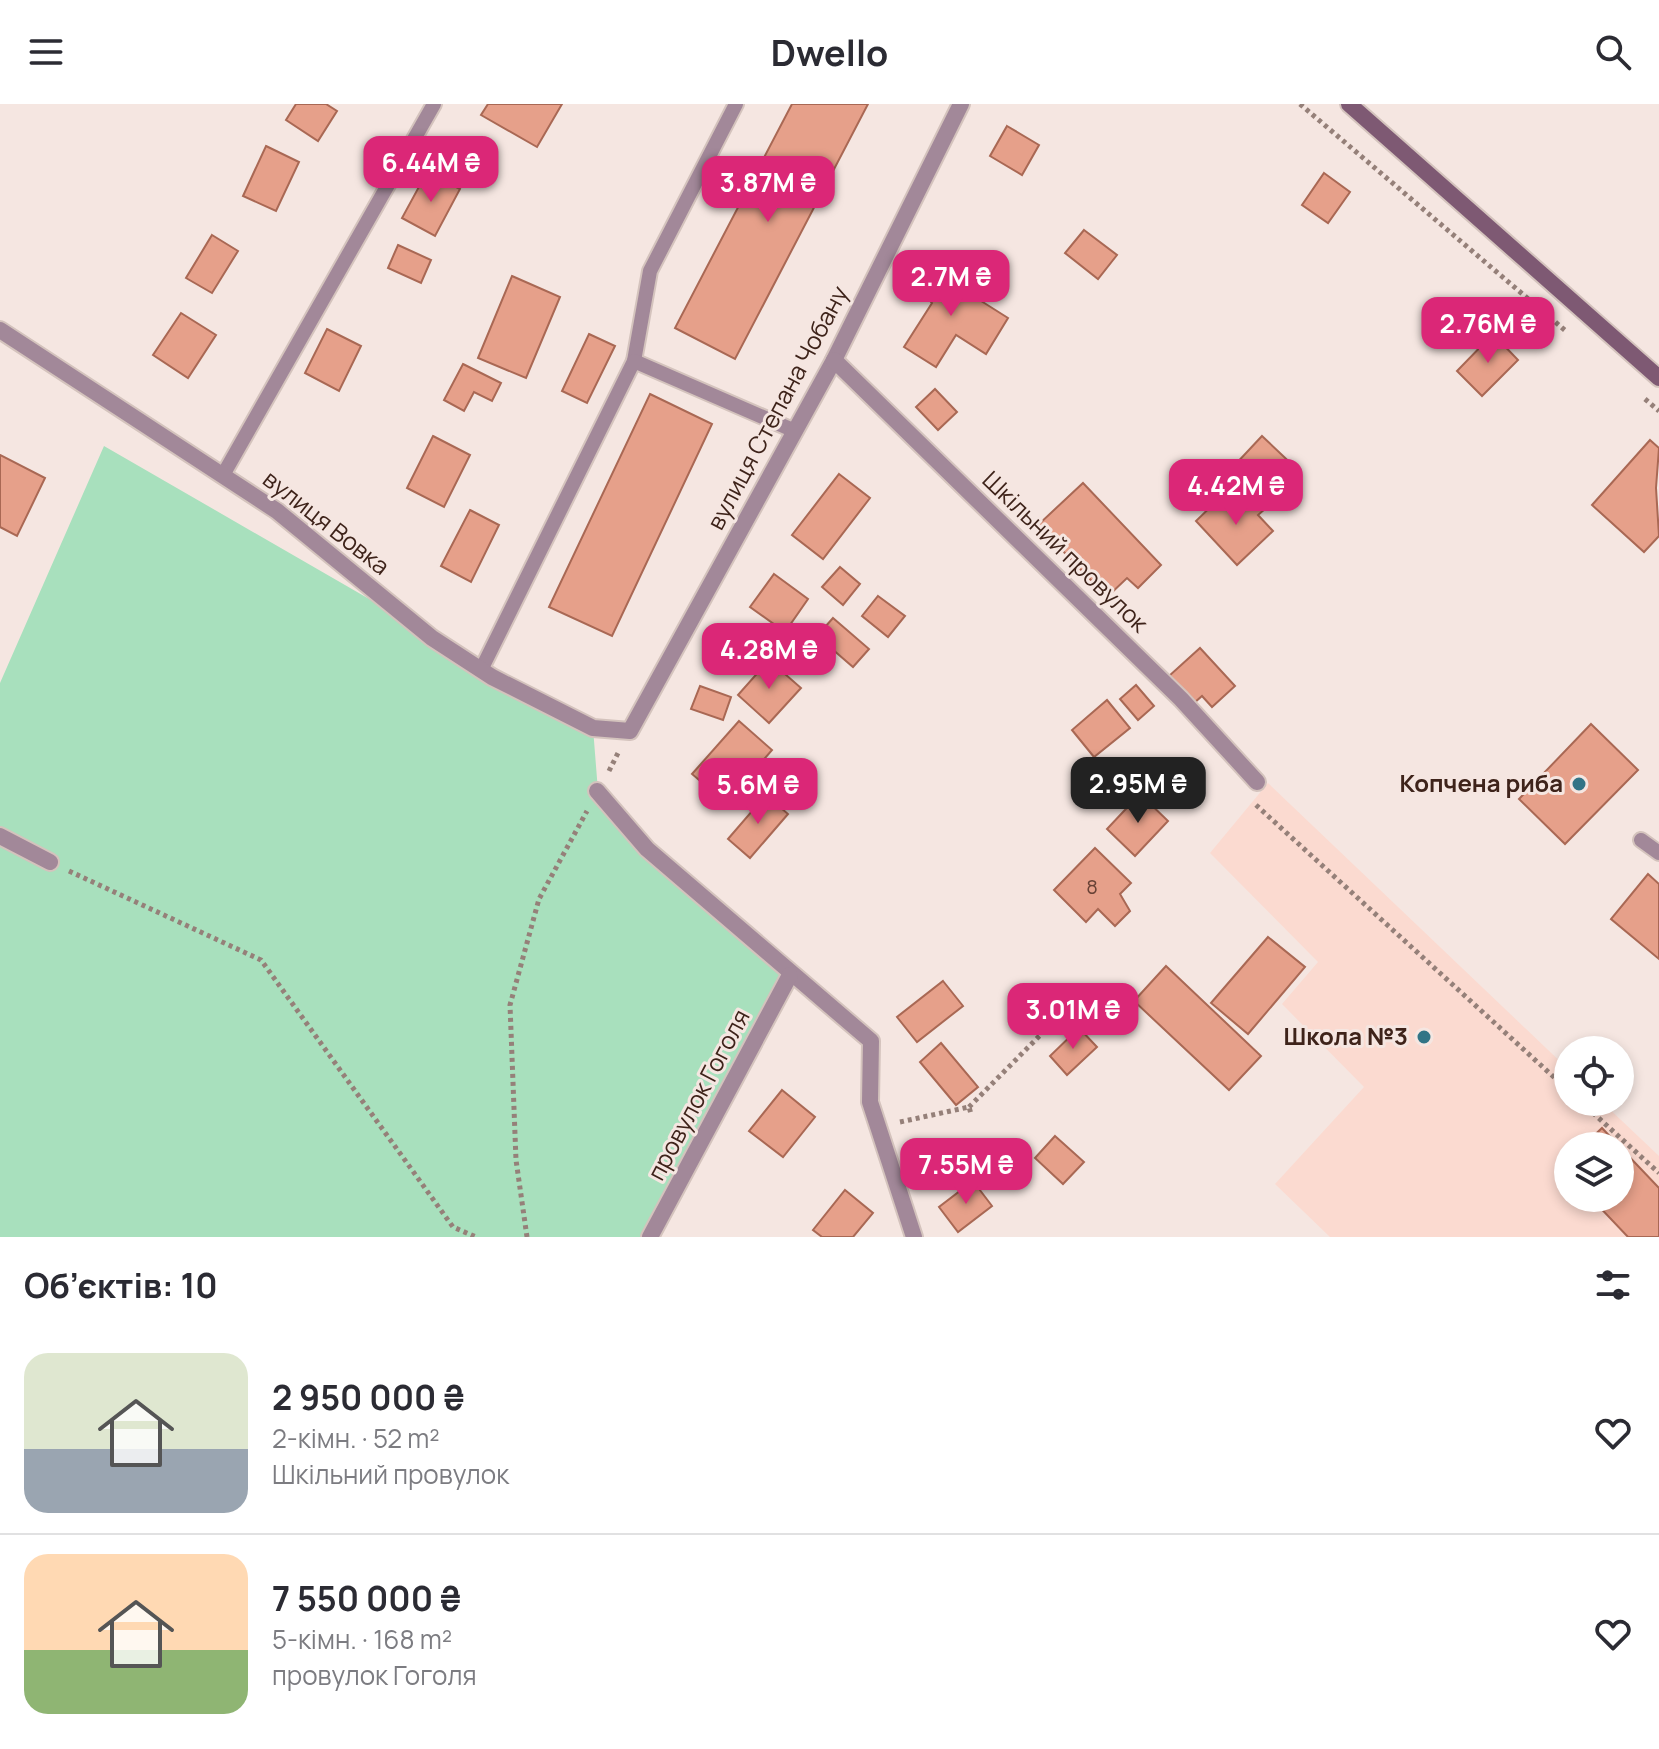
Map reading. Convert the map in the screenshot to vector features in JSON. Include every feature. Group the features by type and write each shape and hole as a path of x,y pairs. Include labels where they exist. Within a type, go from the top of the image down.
{"street":[{"name":"вулиця Степана Чобану","path":"630,731 834,360 961,104"},
{"path":"1349,104 1659,378"},
{"name":"вулиця Вовка","path":"0,330 277,511 432,638 481,670 593,728 630,731"},
{"name":"Шкільний провулок","path":"834,360 1181,699 1257,782"},
{"path":"597,791 647,849 790,975 871,1041 870,1102 914,1237"},
{"path":"0,836 50,862"},
{"name":"провулок Гоголя","path":"650,1237 790,975"}],"lane":[{"path":"223,475 434,104"},
{"path":"481,670 634,361 650,271 736,104"},
{"path":"634,361 795,431"},
{"path":"1641,840 1659,853"}],"path":[{"path":"1300,104 1575,339"},
{"path":"1635,391 1659,411"},
{"path":"527,1237 516,1160 510,1005 539,899 630,731"},
{"path":"1252,802 1554,1077"},
{"path":"50,862 261,960 453,1227 476,1237"},
{"path":"900,1122 970,1110 1081,994"},
{"path":"1596,1116 1659,1173"}],"shaded area":[{"name":"Школа №3","path":"1268,783 1554,1056 1554,1116 1617,1116 1634,1132 1554,1132 1554,1212 1634,1212 1634,1132 1659,1156 1659,1237 1330,1237 1275,1184 1364,1087 1282,1004 1318,962 1210,853"}],"green space":[{"path":"104,446 593,728 598,791 790,975 650,1237 0,1237 0,683"}],"building":[{"path":"296,104 326,104 337,111 318,141 286,120"},
{"path":"488,104 562,104 537,147 481,115"},
{"path":"792,104 868,104 735,359 675,328"},
{"path":"1007,126 1039,145 1022,175 990,156"},
{"path":"266,146 299,162 276,211 243,196"},
{"path":"427,172 460,189 435,236 402,218"},
{"path":"1324,173 1350,192 1328,223 1302,205"},
{"path":"1084,230 1117,255 1098,279 1065,253"},
{"path":"212,235 238,251 212,293 186,278"},
{"path":"398,245 431,260 421,283 388,268"},
{"path":"921,263 1008,318 986,354 956,335 936,367 904,347 932,303 911,279"},
{"path":"512,276 560,297 526,378 478,358"},
{"path":"181,313 216,335 188,378 153,355"},
{"path":"327,329 361,346 339,391 305,373"},
{"path":"589,334 615,346 587,403 562,391"},
{"path":"1493,334 1518,360 1482,396 1457,371"},
{"path":"463,364 501,383 492,401 474,392 464,411 444,400"},
{"path":"935,389 957,412 938,430 916,407"},
{"path":"650,394 712,424 612,636 549,607"},
{"path":"433,436 470,455 444,507 407,488"},
{"path":"1262,436 1299,471 1269,503 1232,468"},
{"path":"1650,440 1659,448 1656,488 1659,536 1644,552 1592,505"},
{"path":"0,455 45,478 17,536 0,527"},
{"path":"839,474 870,498 823,559 792,535"},
{"path":"1083,483 1161,565 1138,588 1127,578 1107,597 1038,525"},
{"path":"1224,494 1237,508 1251,495 1265,509 1258,515 1273,531 1237,565 1196,521"},
{"path":"470,510 499,525 471,582 441,566"},
{"path":"840,567 860,584 843,605 822,587"},
{"path":"774,574 808,599 785,632 750,607"},
{"path":"878,596 905,616 888,637 862,616"},
{"path":"833,618 869,649 853,667 817,636"},
{"path":"1200,648 1235,686 1212,707 1202,696 1194,703 1169,676"},
{"path":"769,660 801,688 769,723 738,695"},
{"path":"1136,685 1154,706 1138,720 1120,699"},
{"path":"700,686 731,697 723,720 691,709"},
{"path":"1107,700 1130,728 1094,757 1072,730"},
{"path":"739,721 772,750 726,803 692,774"},
{"name":"Копчена риба","path":"1591,724 1638,770 1565,844 1519,799"},
{"path":"1140,794 1168,821 1135,856 1107,829"},
{"path":"766,795 788,814 750,858 728,839"},
{"path":"1095,848 1131,883 1120,894 1130,911 1115,926 1098,909 1086,922 1054,890"},
{"path":"1648,874 1659,884 1659,959 1611,919"},
{"path":"1268,937 1305,967 1248,1034 1211,1003"},
{"path":"1166,966 1261,1056 1229,1090 1134,1001"},
{"path":"943,981 963,1006 917,1042 897,1017"},
{"path":"1079,1028 1097,1047 1067,1075 1050,1056"},
{"path":"941,1043 978,1087 956,1105 920,1062"},
{"path":"782,1090 815,1117 783,1157 749,1131"},
{"path":"1055,1136 1084,1162 1063,1184 1035,1158"},
{"path":"1634,1162 1659,1188 1659,1237 1628,1237 1604,1212 1634,1212"},
{"path":"973,1181 992,1206 958,1232 939,1207"},
{"path":"845,1190 873,1213 853,1237 822,1237 813,1230"}],"place":[{"name":"Копчена риба","path":"1579,784"},
{"name":"Школа №3","path":"1424,1037"}]}
